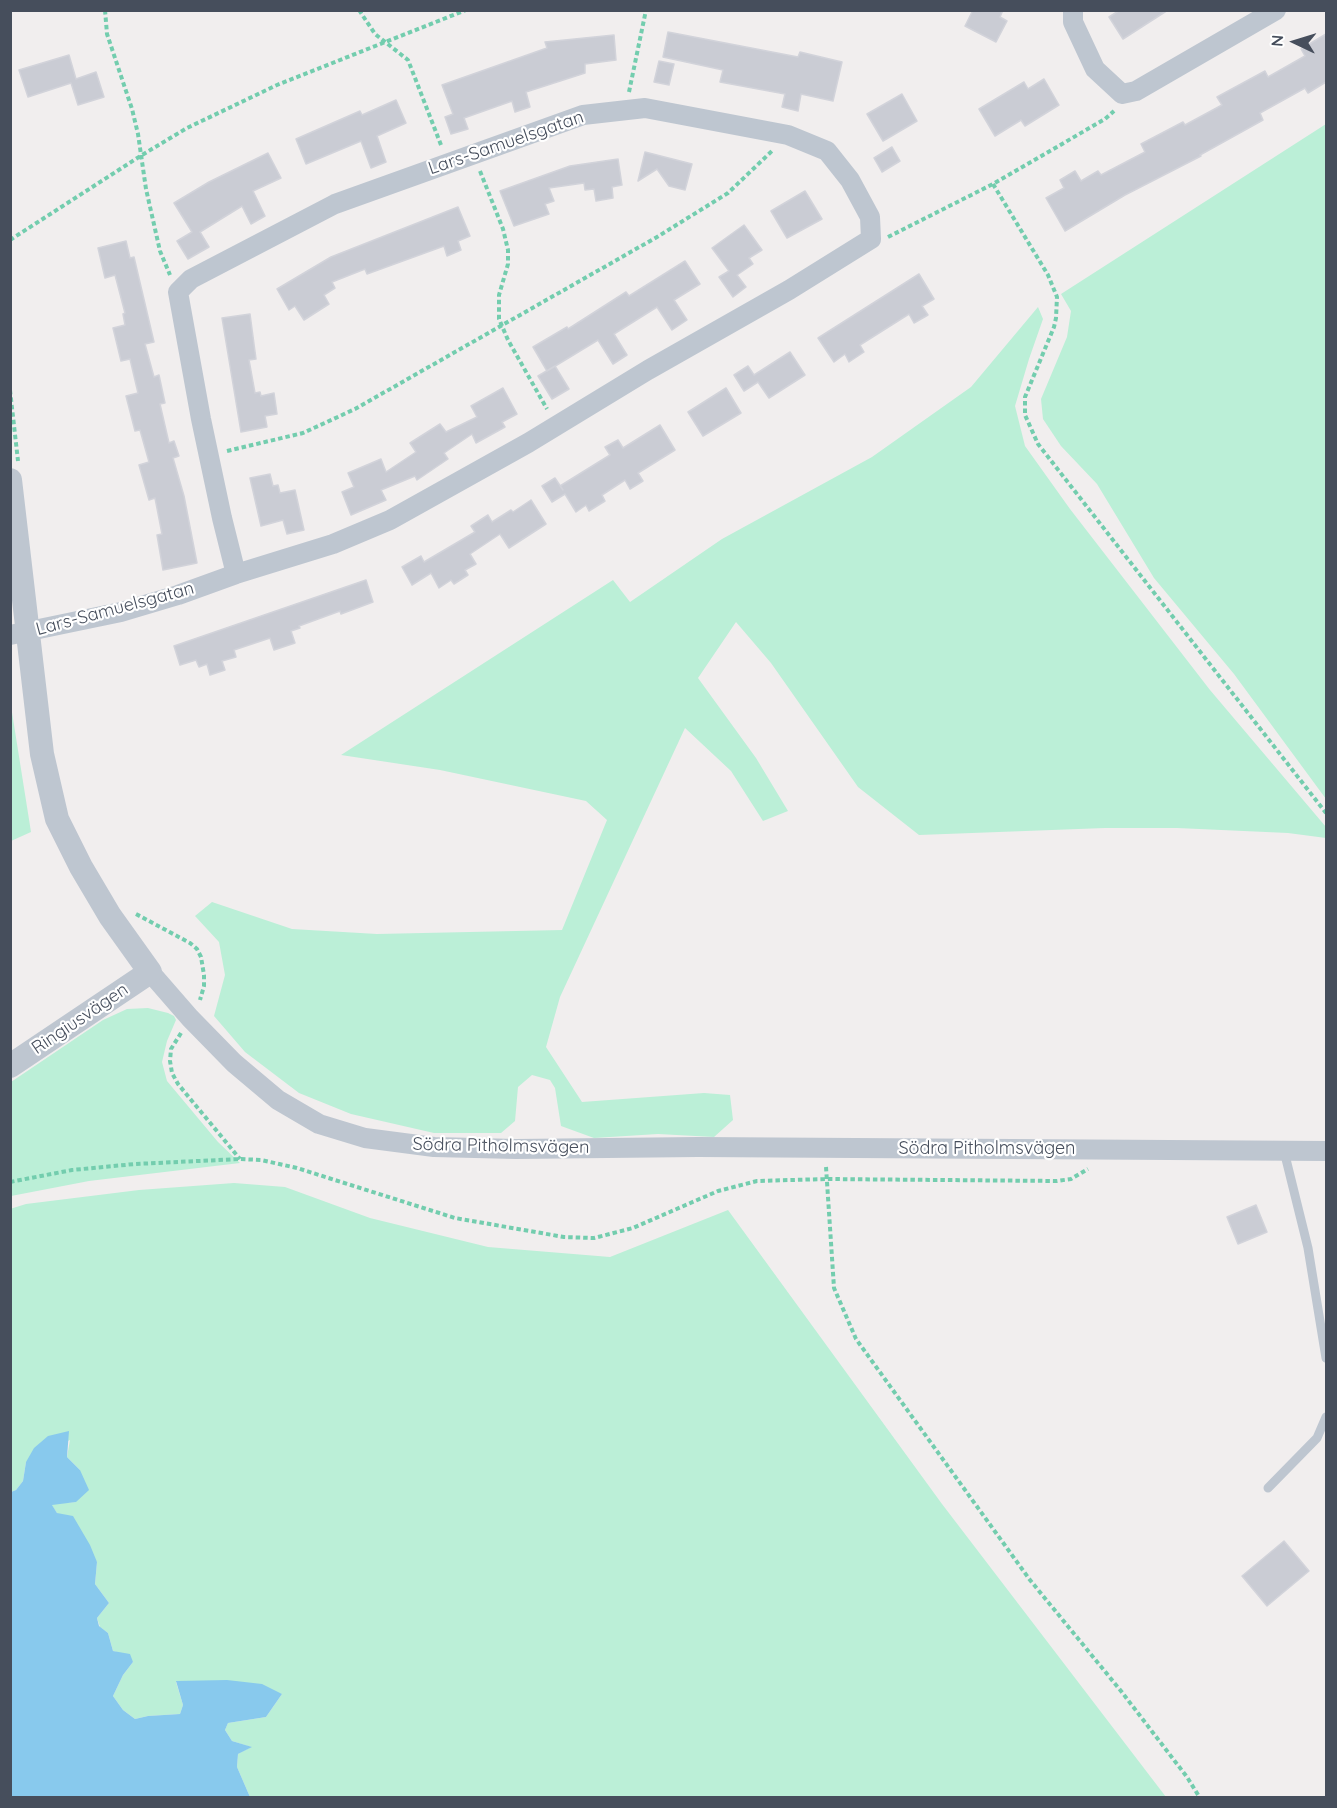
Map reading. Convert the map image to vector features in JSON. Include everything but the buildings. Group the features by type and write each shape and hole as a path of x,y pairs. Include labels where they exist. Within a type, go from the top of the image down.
{"street":[{"path":"1073,10 1073,21 1095,69 1122,94 1137,90 1276,10"},
{"name":"Lars-Samuelsgatan","path":"19,634 121,612 178,595 236,574 333,544 390,520 789,290 871,238 870,218 850,180 826,151 788,135 645,108 626,110 582,115 335,204 191,279 178,292"},
{"path":"178,292 209,455 236,574"},
{"name":"Södra Pitholmsvägen","path":"15,475 19,634 57,819 81,867 110,916 150,972 190,1018 234,1063 278,1100 319,1124 365,1138 434,1148 1326,1151"},
{"name":"Ringiusvägen","path":"10,1066 150,972"}],"lane":[{"path":"1284,1151 1308,1248 1326,1358"},
{"path":"1268,1488 1317,1438 1326,1417"}],"path":[{"path":"105,10 107,34 132,109 160,251 178,292"},
{"path":"359,10 375,34 410,64 448,163"},
{"path":"10,240 187,128 249,98 466,10"},
{"path":"626,110 646,10"},
{"path":"871,238 890,236 993,184 1105,119 1117,106 1122,94"},
{"path":"209,455 303,433 330,422 657,237 728,193 788,135"},
{"path":"473,153 503,229 508,250 508,264 499,295 502,326 556,426"},
{"path":"993,184 1048,275 1057,297 1054,327 1026,397 1025,415 1038,444 1326,813"},
{"path":"10,390 15,475"},
{"path":"130,910 197,949 203,966 204,986 197,1006 171,1049 172,1073 178,1084 240,1159"},
{"path":"824,1148 834,1288 856,1340 1030,1580 1121,1691 1200,1797"},
{"path":"10,1182 72,1170 135,1164 261,1160 297,1168 455,1218 515,1230 585,1238 603,1237 633,1228 718,1191 740,1184 769,1180 826,1179 1057,1181 1071,1179 1096,1165"}],"green space":[{"path":"1326,124 1326,799 1234,674 1154,578 1097,484 1061,446 1043,419 1041,399 1067,337 1071,311 1061,294"},
{"path":"1038,307 1043,319 1015,406 1025,446 1070,509 1210,690 1326,827 1326,838 1288,833 1177,828 1105,828 919,835 858,787 771,663 736,622 698,678 756,758 788,811 763,821 731,771 685,728 560,997 546,1047 582,1102 704,1093 730,1095 733,1120 714,1137 658,1134 594,1138 561,1126 555,1088 550,1080 532,1075 518,1087 515,1121 501,1133 434,1133 351,1114 299,1093 245,1052 214,1016 225,975 219,942 195,916 212,902 292,929 377,934 562,930 607,820 586,801 440,770 341,755 613,580 630,602 722,539 872,457 971,387"},
{"path":"11,706 31,832 10,841"},
{"path":"148,1008 168,1013 176,1020 167,1041 162,1062 167,1081 218,1142 240,1163 89,1181 11,1196 11,1082 103,1020 127,1009"},
{"path":"234,1183 285,1187 370,1218 488,1247 610,1257 728,1210 942,1504 1166,1797 250,1797 237,1767 238,1754 251,1747 232,1741 225,1730 228,1723 266,1717 282,1694 176,1682 183,1705 180,1714 135,1719 123,1710 113,1696 123,1675 133,1662 124,1654 113,1651 108,1633 100,1627 97,1618 109,1603 95,1584 97,1562 51,1504 76,1502 80,1470 67,1457 70,1440 26,1462 23,1481 16,1490 11,1492 10,1209 26,1204 139,1190"}],"water":[{"path":"69,1431 67,1457 80,1470 89,1490 76,1502 52,1505 57,1513 73,1516 90,1545 97,1562 95,1584 109,1603 97,1618 99,1626 108,1633 113,1651 130,1654 133,1662 123,1675 113,1696 123,1710 135,1719 180,1714 183,1705 176,1681 227,1680 262,1684 282,1694 266,1717 228,1723 225,1730 232,1741 252,1747 238,1754 237,1767 250,1797 11,1797 11,1492 16,1490 23,1481 26,1462 34,1448 48,1436"}]}
